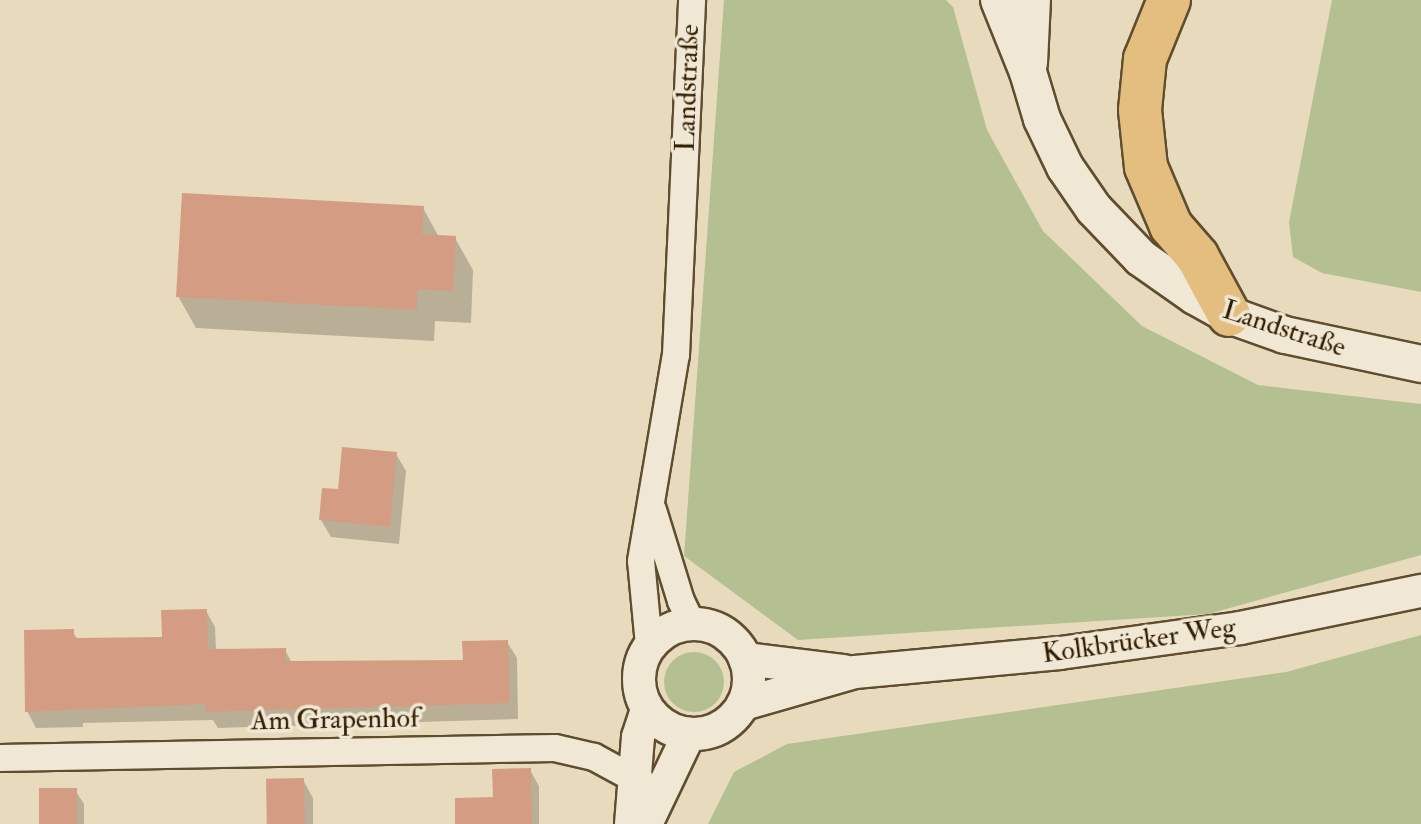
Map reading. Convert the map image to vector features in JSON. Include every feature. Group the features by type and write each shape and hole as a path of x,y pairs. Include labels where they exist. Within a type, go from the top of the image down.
{"main road":[{"name":"Landstraße","path":"999,0 1028,72 1042,119 1065,167 1094,209 1141,258 1195,296 1229,315 1285,335 1421,364"},
{"name":"Landstraße","path":"1028,72 1032,0"},
{"path":"1169,0 1145,59 1140,110 1146,167 1171,226 1197,256 1229,315"}],"street":[{"name":"Landstraße","path":"649,645 641,561 676,355 692,0"},
{"name":"Landstraße","path":"652,509 681,601 692,624"},
{"name":"Kolkbrücker Weg","path":"743,704 855,672 1060,653 1240,628 1421,591"},
{"path":"646,824 647,786 638,737 647,710 638,677 649,645 661,634 692,624 725,633 745,659 749,674 743,704 720,728 689,734 673,731 647,710"},
{"name":"Kolkbrücker Weg","path":"745,659 855,672"},
{"path":"631,824 647,786 689,734"},
{"name":"Am Grapenhof","path":"0,758 555,748 594,757 647,786"}],"green space":[{"path":"724,0 946,0 953,7 987,130 1043,231 1142,326 1258,385 1421,404 1421,555 1208,614 798,640 684,556"},
{"path":"1332,0 1421,0 1421,292 1322,273 1293,257 1289,222"},
{"path":"1421,635 1421,824 708,824 734,772 787,744 1286,672"},
{"path":"694,652 705,654 715,661 722,671 722,693 715,703 705,710 694,712 683,710 673,703 666,693 664,682 666,671 673,661 683,654"}],"building":[{"path":"182,193 424,206 422,234 456,236 453,291 417,289 417,310 176,297"},
{"path":"342,447 397,452 390,527 319,520 322,488 338,489"},
{"path":"207,609 208,649 286,648 286,661 463,660 462,641 508,640 510,703 206,712 206,704 25,712 24,630 74,629 74,638 162,637 161,610"},
{"path":"531,768 532,824 455,824 455,798 493,797 492,769"},
{"path":"304,778 305,824 267,824 266,779"},
{"path":"39,788 77,788 77,824 39,824"}]}
